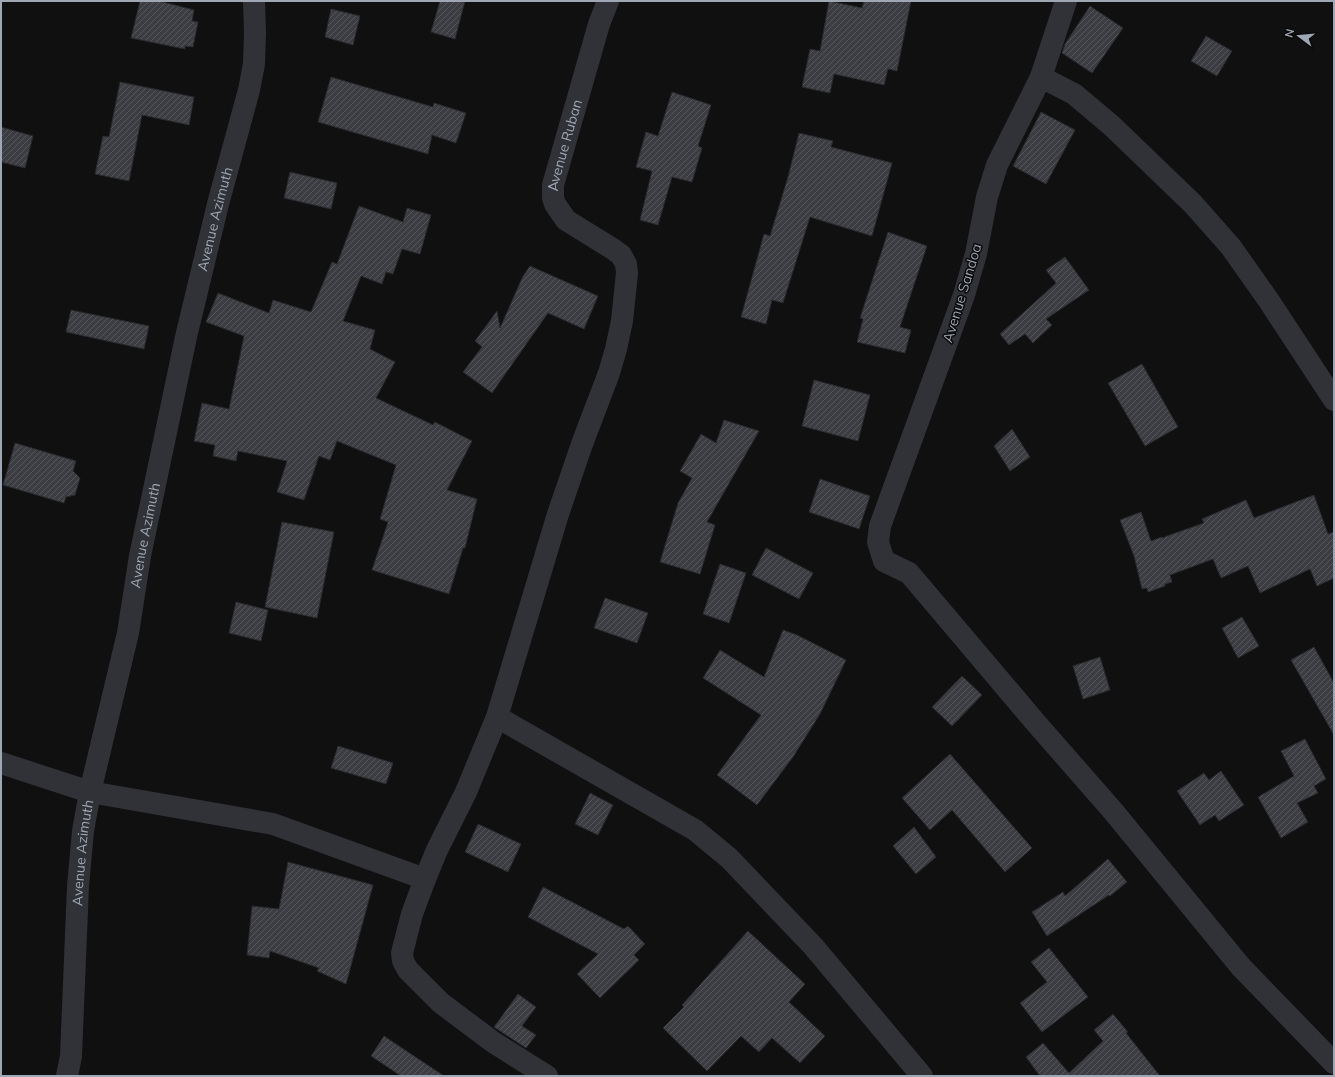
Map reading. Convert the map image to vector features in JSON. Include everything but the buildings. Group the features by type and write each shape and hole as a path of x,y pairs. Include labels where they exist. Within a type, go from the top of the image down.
{"street":[{"name":"Avenue Azimuth","path":"67,1076 71,1056 78,886 83,831 90,792 128,633 146,526 186,337 218,204 249,90 254,64 254,1"},
{"name":"Avenue Ruban","path":"547,1076 493,1042 441,1003 408,970 403,961 402,953 412,914 437,850 466,792 497,717 558,514 582,444 609,374 616,349 622,321 626,284 626,264 621,255 566,220 558,210 553,198 553,185 599,24 608,1"},
{"name":"Avenue Sandoa","path":"1066,1 1041,77 997,165 987,197 976,254 964,295 880,526 878,542 884,561 909,573 1030,717 1113,811 1241,967 1334,1063"},
{"path":"1041,77 1074,94 1156,167 1193,204 1231,247 1269,301 1334,400"},
{"path":"497,717 695,830 729,858 814,946 922,1076"},
{"path":"1,763 90,792 273,824 425,880"}]}
